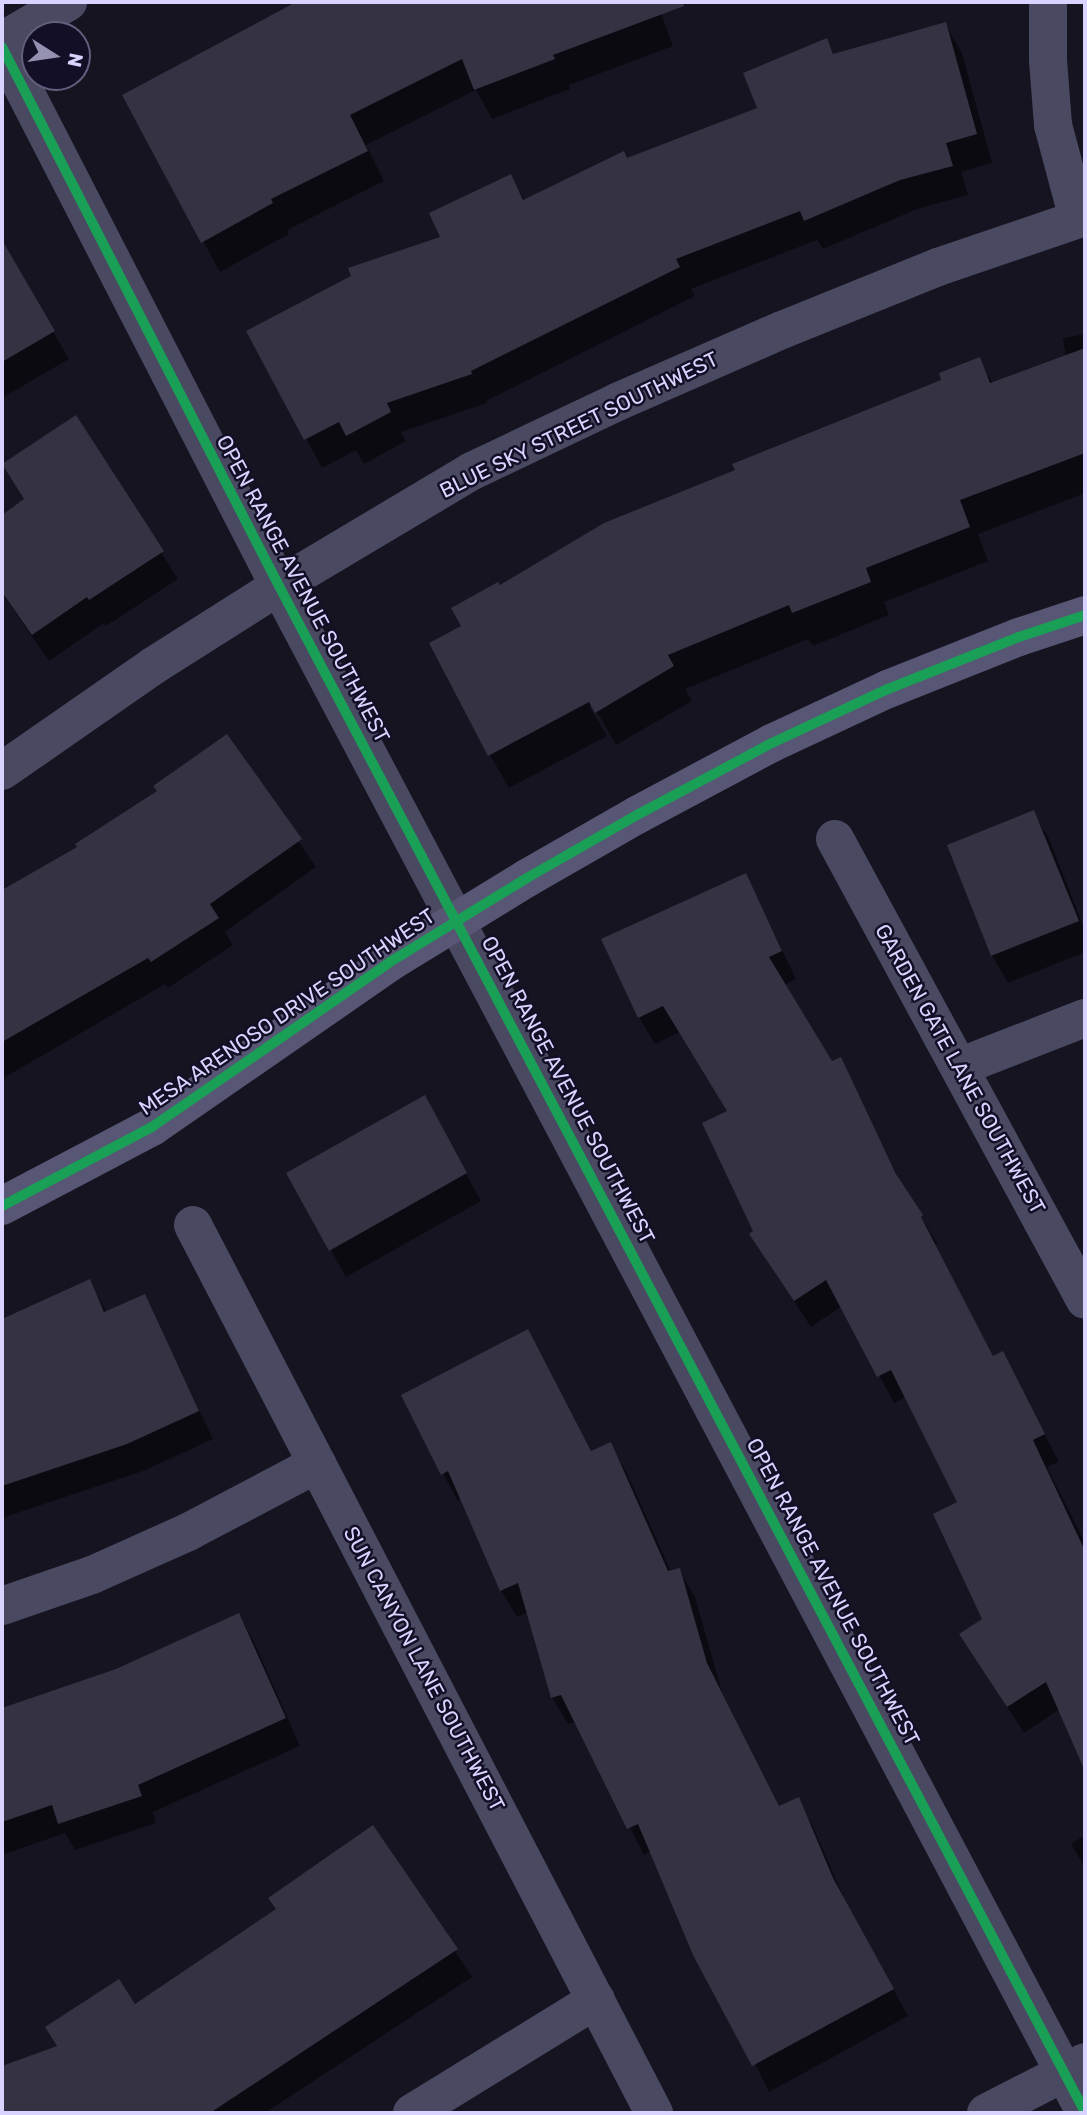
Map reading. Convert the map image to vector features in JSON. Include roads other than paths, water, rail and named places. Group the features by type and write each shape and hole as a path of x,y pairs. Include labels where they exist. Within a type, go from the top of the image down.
{"street":[{"path":"2,41 68,2"},
{"path":"1048,2 1048,60 1053,125 1082,218"},
{"name":"OPEN RANGE AVENUE SOUTHWEST","path":"2,47 279,586 1075,2068 1085,2112"},
{"name":"BLUE SKY STREET SOUTHWEST","path":"2,771 153,666 279,586 472,471 617,402 938,267 1082,218"},
{"name":"MESA ARENOSO DRIVE SOUTHWEST","path":"2,1206 152,1127 390,962 626,821 772,743 888,689 1019,637 1085,615"},
{"name":"GARDEN GATE LANE SOUTHWEST","path":"835,839 1085,1300"},
{"path":"959,1067 1085,1018"},
{"name":"SUN CANYON LANE SOUTHWEST","path":"193,1225 654,2113"},
{"path":"2,1606 92,1575 176,1538 317,1464"},
{"path":"412,2113 596,2000"},
{"path":"986,2113 1075,2068"}]}
